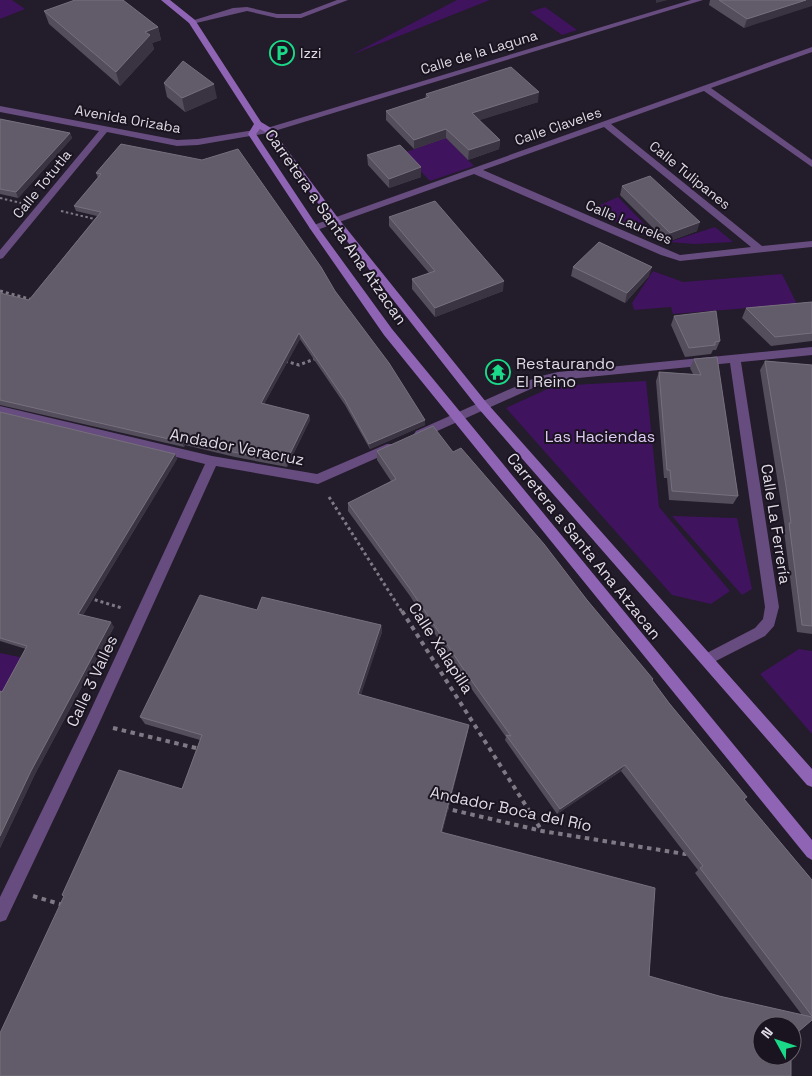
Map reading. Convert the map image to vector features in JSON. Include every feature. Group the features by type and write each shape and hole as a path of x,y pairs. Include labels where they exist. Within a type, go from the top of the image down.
{"street":[{"path":"165,0 192,22 259,129"},
{"path":"192,22 236,10 247,9 277,16 301,16 344,0"},
{"name":"Calle de la Laguna","path":"259,129 698,0"},
{"name":"Calle Claveles","path":"314,228 812,49"},
{"path":"800,54 812,62"},
{"path":"704,87 812,164"},
{"name":"Avenida Orizaba","path":"0,110 186,143 259,129"},
{"name":"Calle Tulipanes","path":"606,124 758,248"},
{"name":"Calle Totutla","path":"0,256 105,129"},
{"name":"Carretera a Santa Ana Atzacan","path":"259,129 335,220 482,405 708,659 812,780"},
{"name":"Carretera a Santa Ana Atzacan","path":"259,129 314,228 388,332 812,852"},
{"name":"Calle Laureles","path":"474,170 664,253 680,258 758,248 812,244"},
{"name":"Andador Veracruz","path":"0,410 212,461 318,479 541,380 558,376 812,351"},
{"name":"Calle La Ferrería","path":"708,659 760,632 769,622 772,607 735,360"},
{"name":"Calle 3 Valles","path":"0,914 92,723 212,461"}],"path":[{"path":"0,198 107,222"},
{"path":"0,291 39,301"},
{"path":"280,360 299,364 326,355"},
{"name":"Calle Xalapilla","path":"318,479 542,831"},
{"path":"85,597 142,614"},
{"path":"92,723 207,751"},
{"name":"Andador Boca del Río","path":"437,806 542,831 685,854 693,848"},
{"path":"11,889 68,906"}],"green space":[{"path":"0,0 12,0 25,9 0,19"},
{"path":"457,0 490,0 351,55"},
{"path":"545,7 577,30 562,35 530,12"},
{"path":"446,138 474,166 430,181 403,153"},
{"path":"618,197 662,242 589,210"},
{"path":"715,227 733,242 694,244 669,242"},
{"path":"653,271 683,282 782,274 797,304 673,314 671,307 634,310 632,303"},
{"name":"Las Haciendas","path":"646,381 659,507 730,591 711,604 672,595 506,408 554,386"},
{"path":"672,516 737,518 752,589 742,595"},
{"path":"799,649 812,651 812,734 760,674"},
{"path":"0,653 24,658 5,693 0,692"}],"building":[{"path":"75,0 123,0 158,27 145,32 150,35 116,72 44,11"},
{"path":"719,0 806,0 747,19"},
{"path":"183,61 214,84 182,98 164,83"},
{"path":"511,67 539,92 472,113 500,140 469,150 446,129 414,140 386,111 429,97 426,94"},
{"path":"0,119 70,133 16,192 0,189"},
{"path":"121,144 202,160 238,149 321,267 335,291 389,363 425,420 369,444 345,400 299,333 261,403 309,415 286,462 233,452 184,439 182,442 0,400 0,293 29,300 101,212 74,206 101,174 96,173"},
{"path":"400,145 421,167 389,179 367,155"},
{"path":"650,176 700,222 670,233 622,186"},
{"path":"435,201 504,281 435,308 412,279 435,271 389,217"},
{"path":"599,242 652,267 627,293 573,267"},
{"path":"812,302 812,333 775,337 746,308"},
{"path":"716,311 720,341 715,342 715,345 689,348 674,316"},
{"path":"717,357 738,496 672,491 670,470 667,470 659,372 701,375 694,359"},
{"path":"765,361 812,365 812,626 802,625 786,486"},
{"path":"0,412 175,454 78,614 111,622 31,771 0,836 0,691 2,692 27,646 0,638"},
{"path":"433,426 453,452 461,448 544,544 587,600 653,679 669,703 747,797 744,799 812,880 812,1016 700,868 703,866 625,765 560,809 506,735 511,736 410,589 348,503 396,479 377,451"},
{"path":"200,595 257,610 262,597 381,625 358,694 469,725 441,832 655,888 649,976 719,996 812,1017 812,1020 802,1028 802,1016 752,1016 752,1066 791,1066 791,1076 0,1076 0,1033 64,896 62,895 119,770 182,789 202,735 140,717"}],"place":[{"name":"Izzi","path":"282,53"},
{"name":"Restaurando El Reino","path":"498,372"}]}
